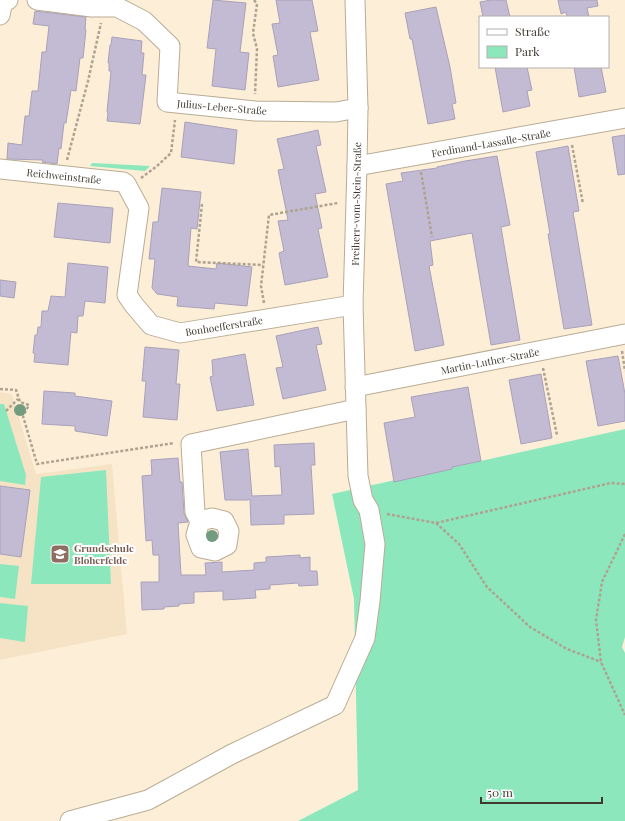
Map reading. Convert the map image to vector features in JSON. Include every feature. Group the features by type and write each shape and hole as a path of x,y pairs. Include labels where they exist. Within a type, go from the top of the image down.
{"street":[{"path":"0,15 3,1 8,0"},
{"path":"37,0 92,7 113,5"},
{"name":"Freiherr-vom-Stein-Straße","path":"70,821 148,800 232,754 335,705 365,638 375,544 369,510 363,500 358,476 353,305 357,200 358,108 355,0"},
{"name":"Julius-Leber-Straße","path":"113,5 144,21 170,46 167,102 255,111 336,112 358,108"},
{"name":"Ferdinand-Lassalle-Straße","path":"357,166 625,118"},
{"name":"Reichweinstraße","path":"0,169 123,182 128,186"},
{"name":"Bonhoefferstraße","path":"128,186 139,208 127,295 151,325 180,333 353,305"},
{"name":"Martin-Luther-Straße","path":"355,387 625,334"},
{"path":"200,521 195,512 191,444 356,409"}],"path":[{"path":"254,0 257,4 253,33 257,50 255,111"},
{"path":"63,176 88,81 113,5"},
{"path":"128,186 157,166 171,153 177,103"},
{"path":"569,129 583,204"},
{"path":"418,156 432,237"},
{"path":"267,319 261,286 269,215 357,200"},
{"path":"202,204 196,262 263,265"},
{"path":"540,351 557,435"},
{"path":"0,389 16,390 20,402 29,405 23,416 37,464 180,442 191,444"},
{"path":"6,411 19,398"},
{"path":"369,510 436,523 611,483 625,484"},
{"path":"436,523 459,544 487,587 530,628 568,650 601,662"},
{"path":"625,534 602,582 596,620 601,662 625,715"}],"shaded area":[{"name":"Grundschule Bloherfelde","path":"0,392 12,394 36,474 112,464 127,634 0,660"}],"green space":[{"path":"92,163 150,166 145,171 90,166"},
{"path":"0,404 4,404 26,475 25,485 0,481"},
{"path":"625,429 625,637 622,647 625,653 625,821 298,821 358,790 354,599 332,494"},
{"path":"106,470 111,584 31,584 41,477"},
{"path":"0,564 19,566 15,599 0,597"},
{"path":"0,603 28,606 25,642 0,638"}],"building":[{"path":"213,0 246,3 240,52 249,53 245,90 212,86 216,49 207,48"},
{"path":"276,0 312,0 318,31 310,32 319,80 278,87 273,56 278,55 272,24 280,23"},
{"path":"506,0 510,16 483,16 480,2"},
{"path":"558,0 597,0 598,6 587,8 589,16 567,16 566,12 561,14"},
{"path":"436,7 450,67 456,103 452,104 455,119 428,124 412,39 410,39 405,13"},
{"path":"35,11 86,17 83,58 80,58 76,91 71,90 66,123 64,123 61,149 59,148 57,164 42,162 43,160 7,159 8,143 22,145 25,116 29,116 32,91 38,91 42,52 46,52 49,26 33,24"},
{"path":"112,37 142,41 141,53 144,53 142,75 146,75 140,124 107,121 111,71 109,71 108,63"},
{"path":"495,68 527,68 532,90 527,91 530,106 503,112"},
{"path":"574,68 601,68 606,92 579,97"},
{"path":"185,122 237,130 234,164 181,157"},
{"path":"318,130 321,145 316,146 326,192 315,194 322,228 318,229 328,277 285,285 279,253 284,251 278,221 288,220 278,170 284,169 277,139"},
{"path":"625,135 625,174 618,175 612,137"},
{"path":"568,146 579,211 573,212 592,325 564,329 536,152"},
{"path":"497,156 510,225 501,227 520,340 491,345 472,233 430,241 433,265 429,266 444,345 415,351 386,184 403,181 401,173 437,168 465,161"},
{"path":"162,188 201,192 197,229 191,228 188,266 216,269 217,263 252,267 247,306 215,303 214,309 177,306 178,297 157,294 152,288 155,259 149,259 153,222 158,222"},
{"path":"58,203 113,208 110,243 54,237"},
{"path":"68,263 108,267 105,303 85,301 83,316 78,316 77,333 71,332 68,365 34,362 35,354 33,353 35,335 37,335 38,327 41,327 42,311 48,311 51,296 65,297"},
{"path":"0,280 16,282 14,298 0,296"},
{"path":"318,327 322,344 316,345 326,390 283,399 276,368 283,367 276,336"},
{"path":"145,347 179,350 176,384 180,384 177,420 143,417 146,381 142,381"},
{"path":"245,354 254,405 217,411 210,377 213,376 212,360"},
{"path":"618,356 625,394 625,421 598,426 586,361"},
{"path":"541,374 552,438 521,444 509,380"},
{"path":"468,387 481,461 394,482 384,423 415,417 411,397"},
{"path":"44,391 75,393 75,396 112,401 107,436 75,431 75,426 42,424"},
{"path":"314,443 315,465 311,465 314,514 284,515 284,524 251,525 250,499 225,500 220,452 248,449 252,496 282,495 280,466 275,467 274,445"},
{"path":"178,458 180,482 182,482 184,513 188,522 178,523 181,575 206,575 205,563 222,562 222,572 254,570 254,563 266,562 266,557 300,555 300,558 310,557 310,571 317,571 318,585 299,586 298,583 270,585 270,589 255,590 256,598 223,600 223,591 194,592 194,603 164,607 164,609 142,610 141,582 159,582 159,555 153,555 152,540 146,541 142,476 152,475 151,460"},
{"path":"0,486 30,490 21,557 0,554"}],"place":[{"name":"Grundschule Bloherfelde","path":"60,554"}]}
